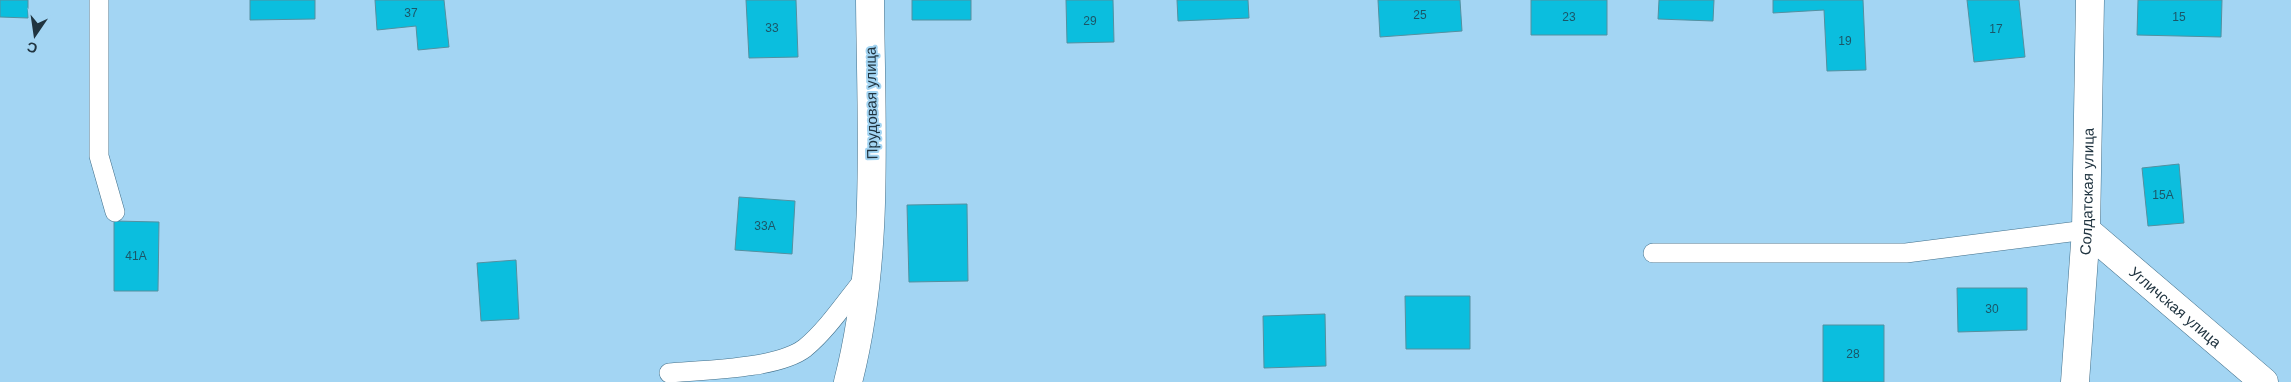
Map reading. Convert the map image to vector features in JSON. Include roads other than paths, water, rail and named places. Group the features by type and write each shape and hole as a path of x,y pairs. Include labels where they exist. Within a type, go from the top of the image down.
{"street":[{"name":"Прудовая улица","path":"848,382 859,340 872,205 870,0"},
{"name":"Солдатская улица","path":"2075,382 2086,230 2090,0"},
{"name":"Угличская улица","path":"2086,230 2264,382"}],"lane":[{"path":"99,0 99,156 115,212"},
{"path":"1653,253 1906,253 2086,230"},
{"path":"669,373 761,364 784,358 803,350 817,337 865,278"}]}
